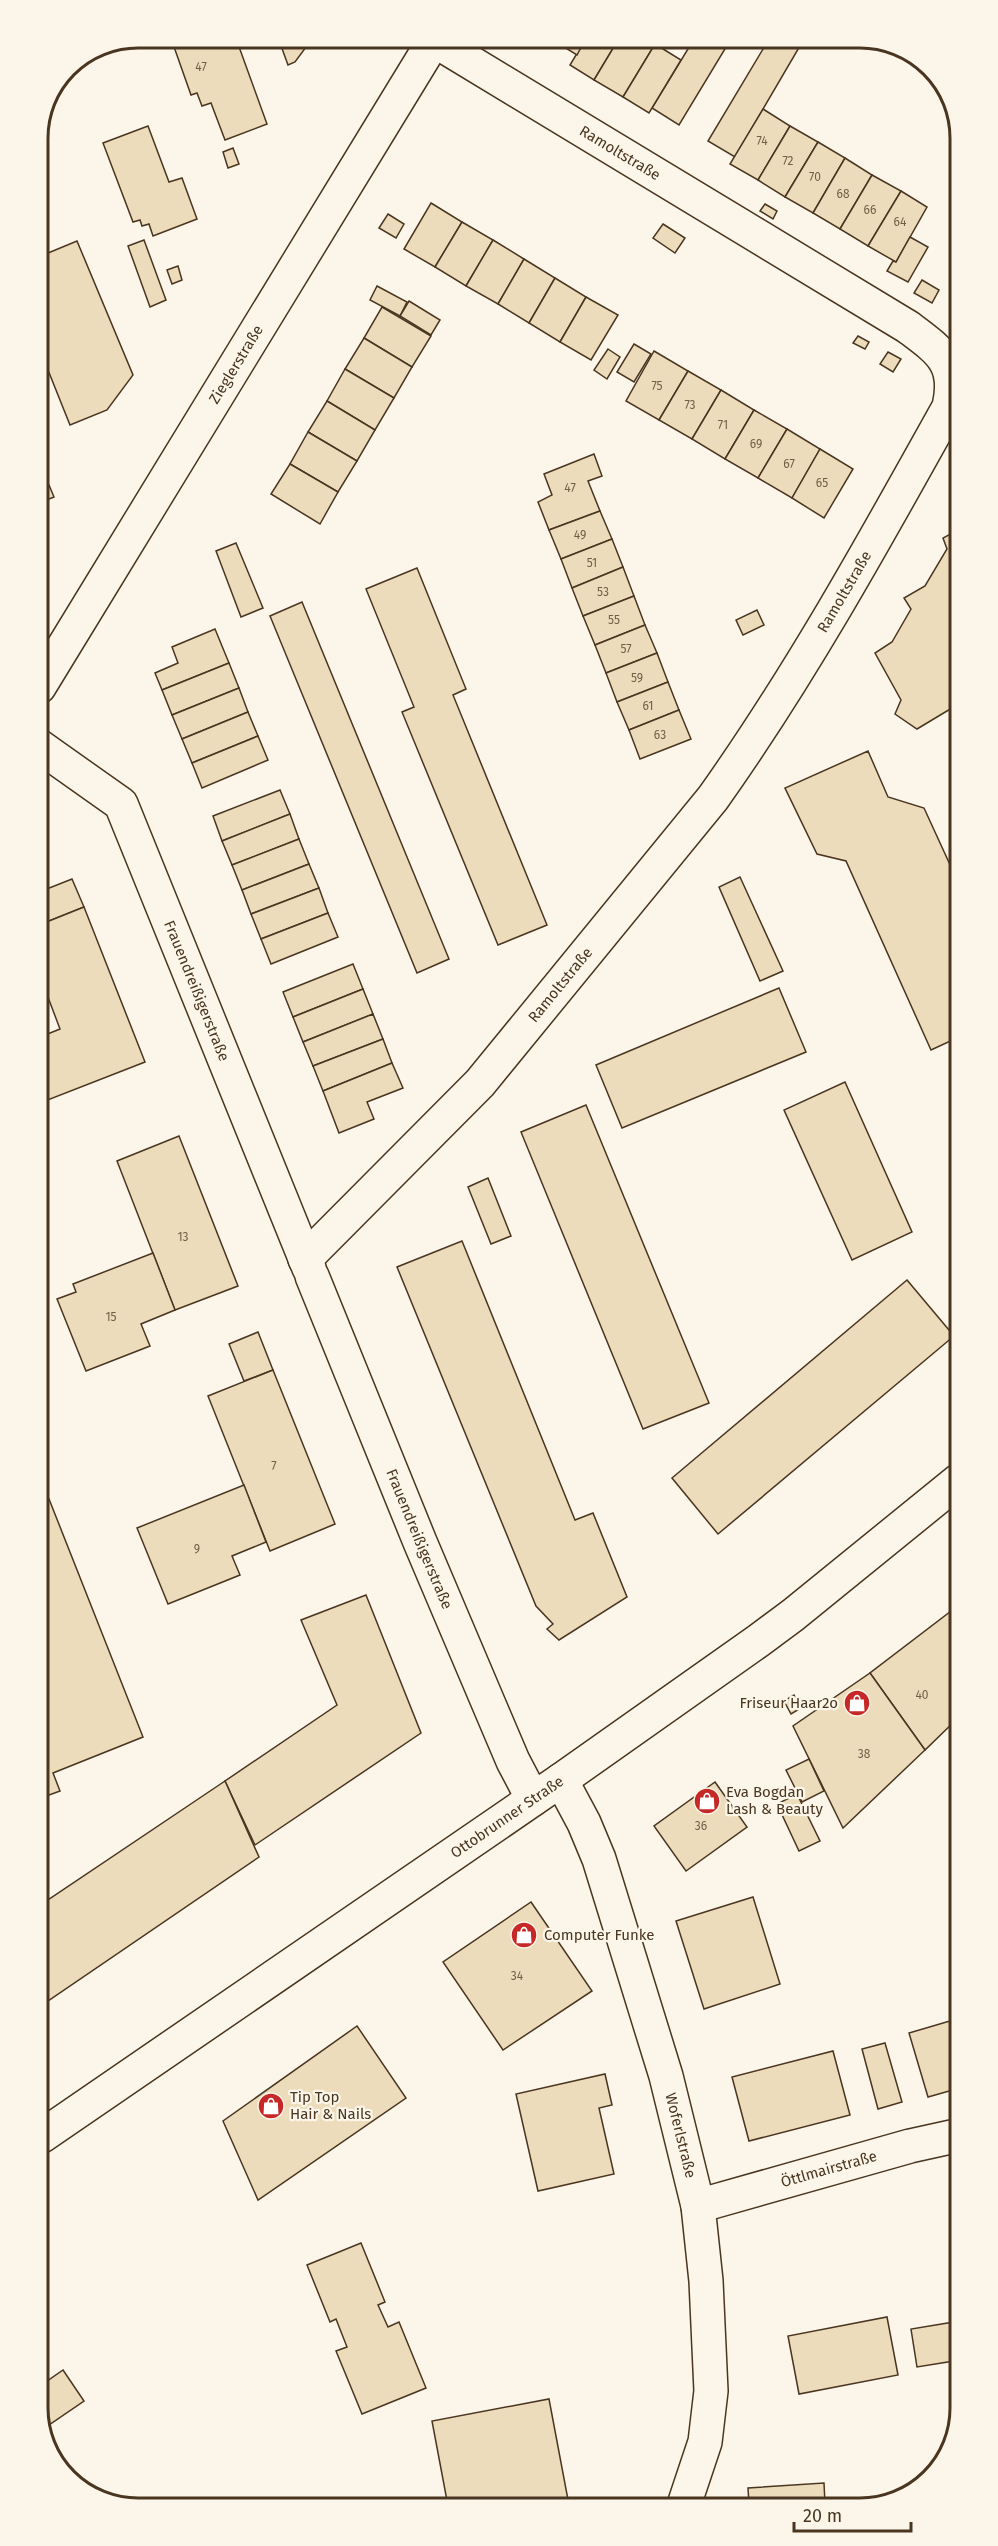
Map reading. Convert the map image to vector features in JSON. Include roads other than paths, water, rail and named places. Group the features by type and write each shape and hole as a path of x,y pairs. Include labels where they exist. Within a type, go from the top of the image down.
{"street":[{"name":"Zieglerstraße","path":"48,672 429,48"},
{"name":"Ramoltstraße","path":"447,48 908,327 941,352 950,366"},
{"name":"Ramoltstraße","path":"309,1268 480,1083 713,798 740,759 863,561 950,403"},
{"name":"Frauendreißigerstraße","path":"48,753 121,804 420,1542 513,1761 533,1799"},
{"name":"Ottobrunner Straße","path":"48,2132 561,1780 793,1615 950,1487"},
{"name":"Woferlstraße","path":"561,1780 584,1822 599,1859 666,2076 698,2206 706,2281 711,2391 705,2442 686,2498"},
{"name":"Öttlmairstraße","path":"698,2206 950,2136"}],"place":[{"name":"Friseur Haar2o","path":"857,1703"},
{"name":"Eva Bogdan Lash & Beauty","path":"707,1801"},
{"name":"Computer Funke","path":"524,1935"},
{"name":"Tip Top Hair & Nails","path":"271,2106"}]}
